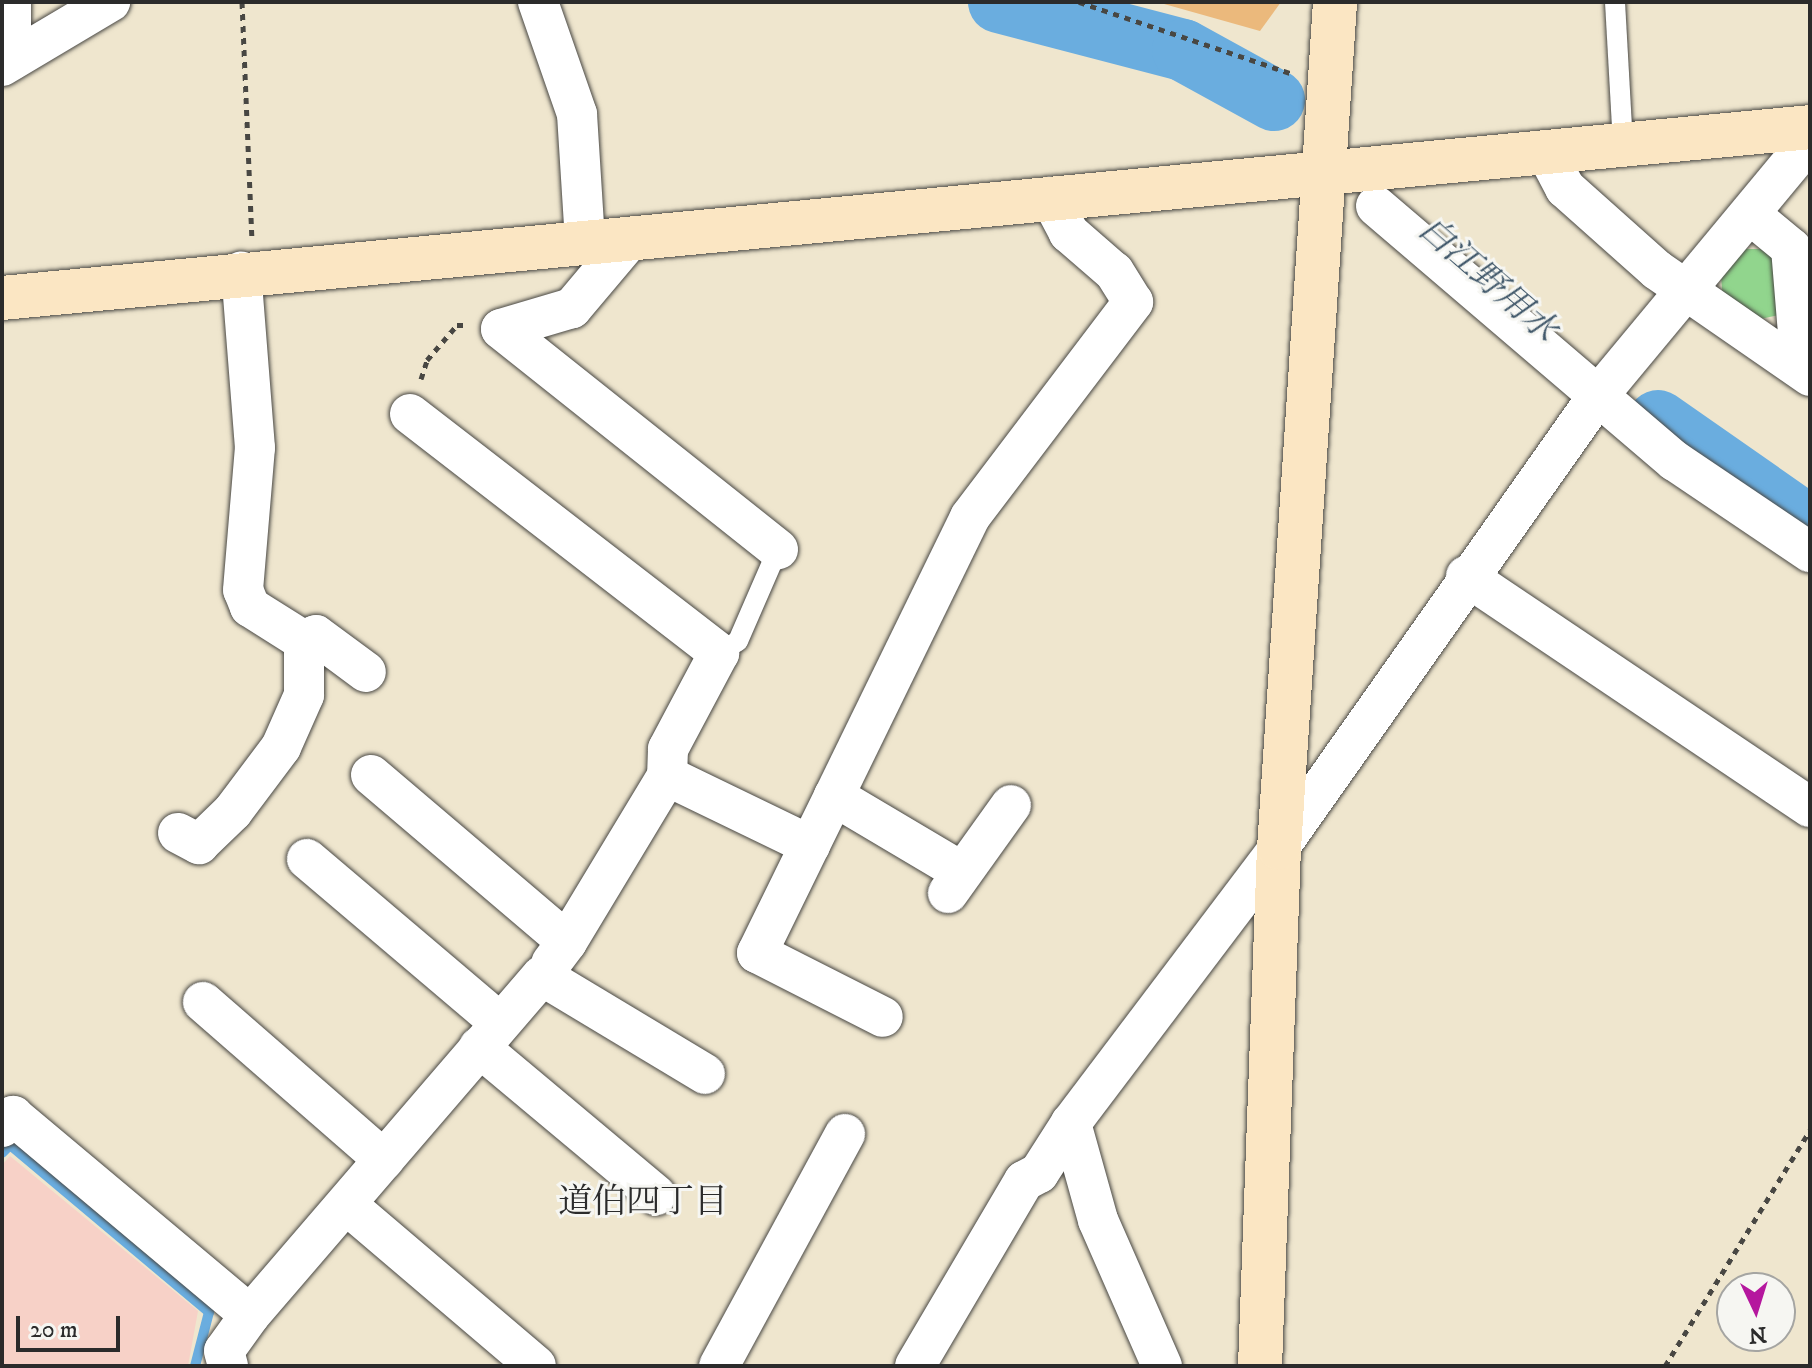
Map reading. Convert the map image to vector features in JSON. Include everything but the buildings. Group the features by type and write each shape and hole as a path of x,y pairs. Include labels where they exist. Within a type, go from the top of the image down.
{"street":[{"path":"7,63 11,2"},
{"path":"7,63 110,2"},
{"path":"538,2 577,114 585,242"},
{"path":"1260,1366 1279,848 1321,174 1335,2"},
{"path":"2,298 247,271 1810,127"},
{"path":"915,1366 1024,1181 1039,1173 1071,1123 1279,848 1466,576 1597,397 1751,215 1810,140"},
{"path":"1546,152 1565,188 1657,270 1688,287 1806,372"},
{"path":"883,1017 757,953 970,517 1133,302 1114,272 1069,233 1050,197"},
{"path":"1376,206 1675,461 1810,552"},
{"path":"1751,215 1791,248 1806,372"},
{"path":"501,329 572,308 631,238"},
{"path":"247,271 255,448 243,590 250,607 304,641"},
{"path":"501,329 778,549"},
{"path":"228,1366 224,1351 250,1315 542,976 567,942 667,776 668,749 719,653 410,414"},
{"path":"1466,576 1810,807"},
{"path":"304,641 316,635 366,672"},
{"path":"178,833 199,844 281,747 304,695 304,641"},
{"path":"371,775 567,942"},
{"path":"667,776 810,845"},
{"path":"834,796 955,882 1011,805"},
{"path":"307,859 656,1195"},
{"path":"542,976 705,1074"},
{"path":"203,1002 384,1160"},
{"path":"2,1127 13,1116 250,1315"},
{"path":"1071,1123 1098,1220 1162,1366"},
{"path":"719,1366 845,1134"},
{"path":"347,1205 536,1366"}],"lane":[{"path":"1615,2 1623,144"},
{"path":"719,653 738,641 778,549"}],"path":[{"path":"242,2 247,271"},
{"path":"1079,2 1246,61 1329,79"},
{"path":"410,414 427,360 457,325 501,329"},
{"path":"1665,1366 1810,1130"}],"shaded area":[{"path":"10,1156 198,1311 188,1366 2,1366 2,1165"}],"green space":[{"path":"1740,249 1763,249 1779,260 1784,314 1756,320 1723,301 1721,276"}],"waterway":[{"name":"白江野用水","path":"999,2 1183,50 1274,100"},
{"name":"白江野用水","path":"1658,421 1810,527"},
{"path":"2,1153 10,1145 209,1312 195,1366"}],"district":[{"name":"道伯四丁目","path":"643,1203"}]}
